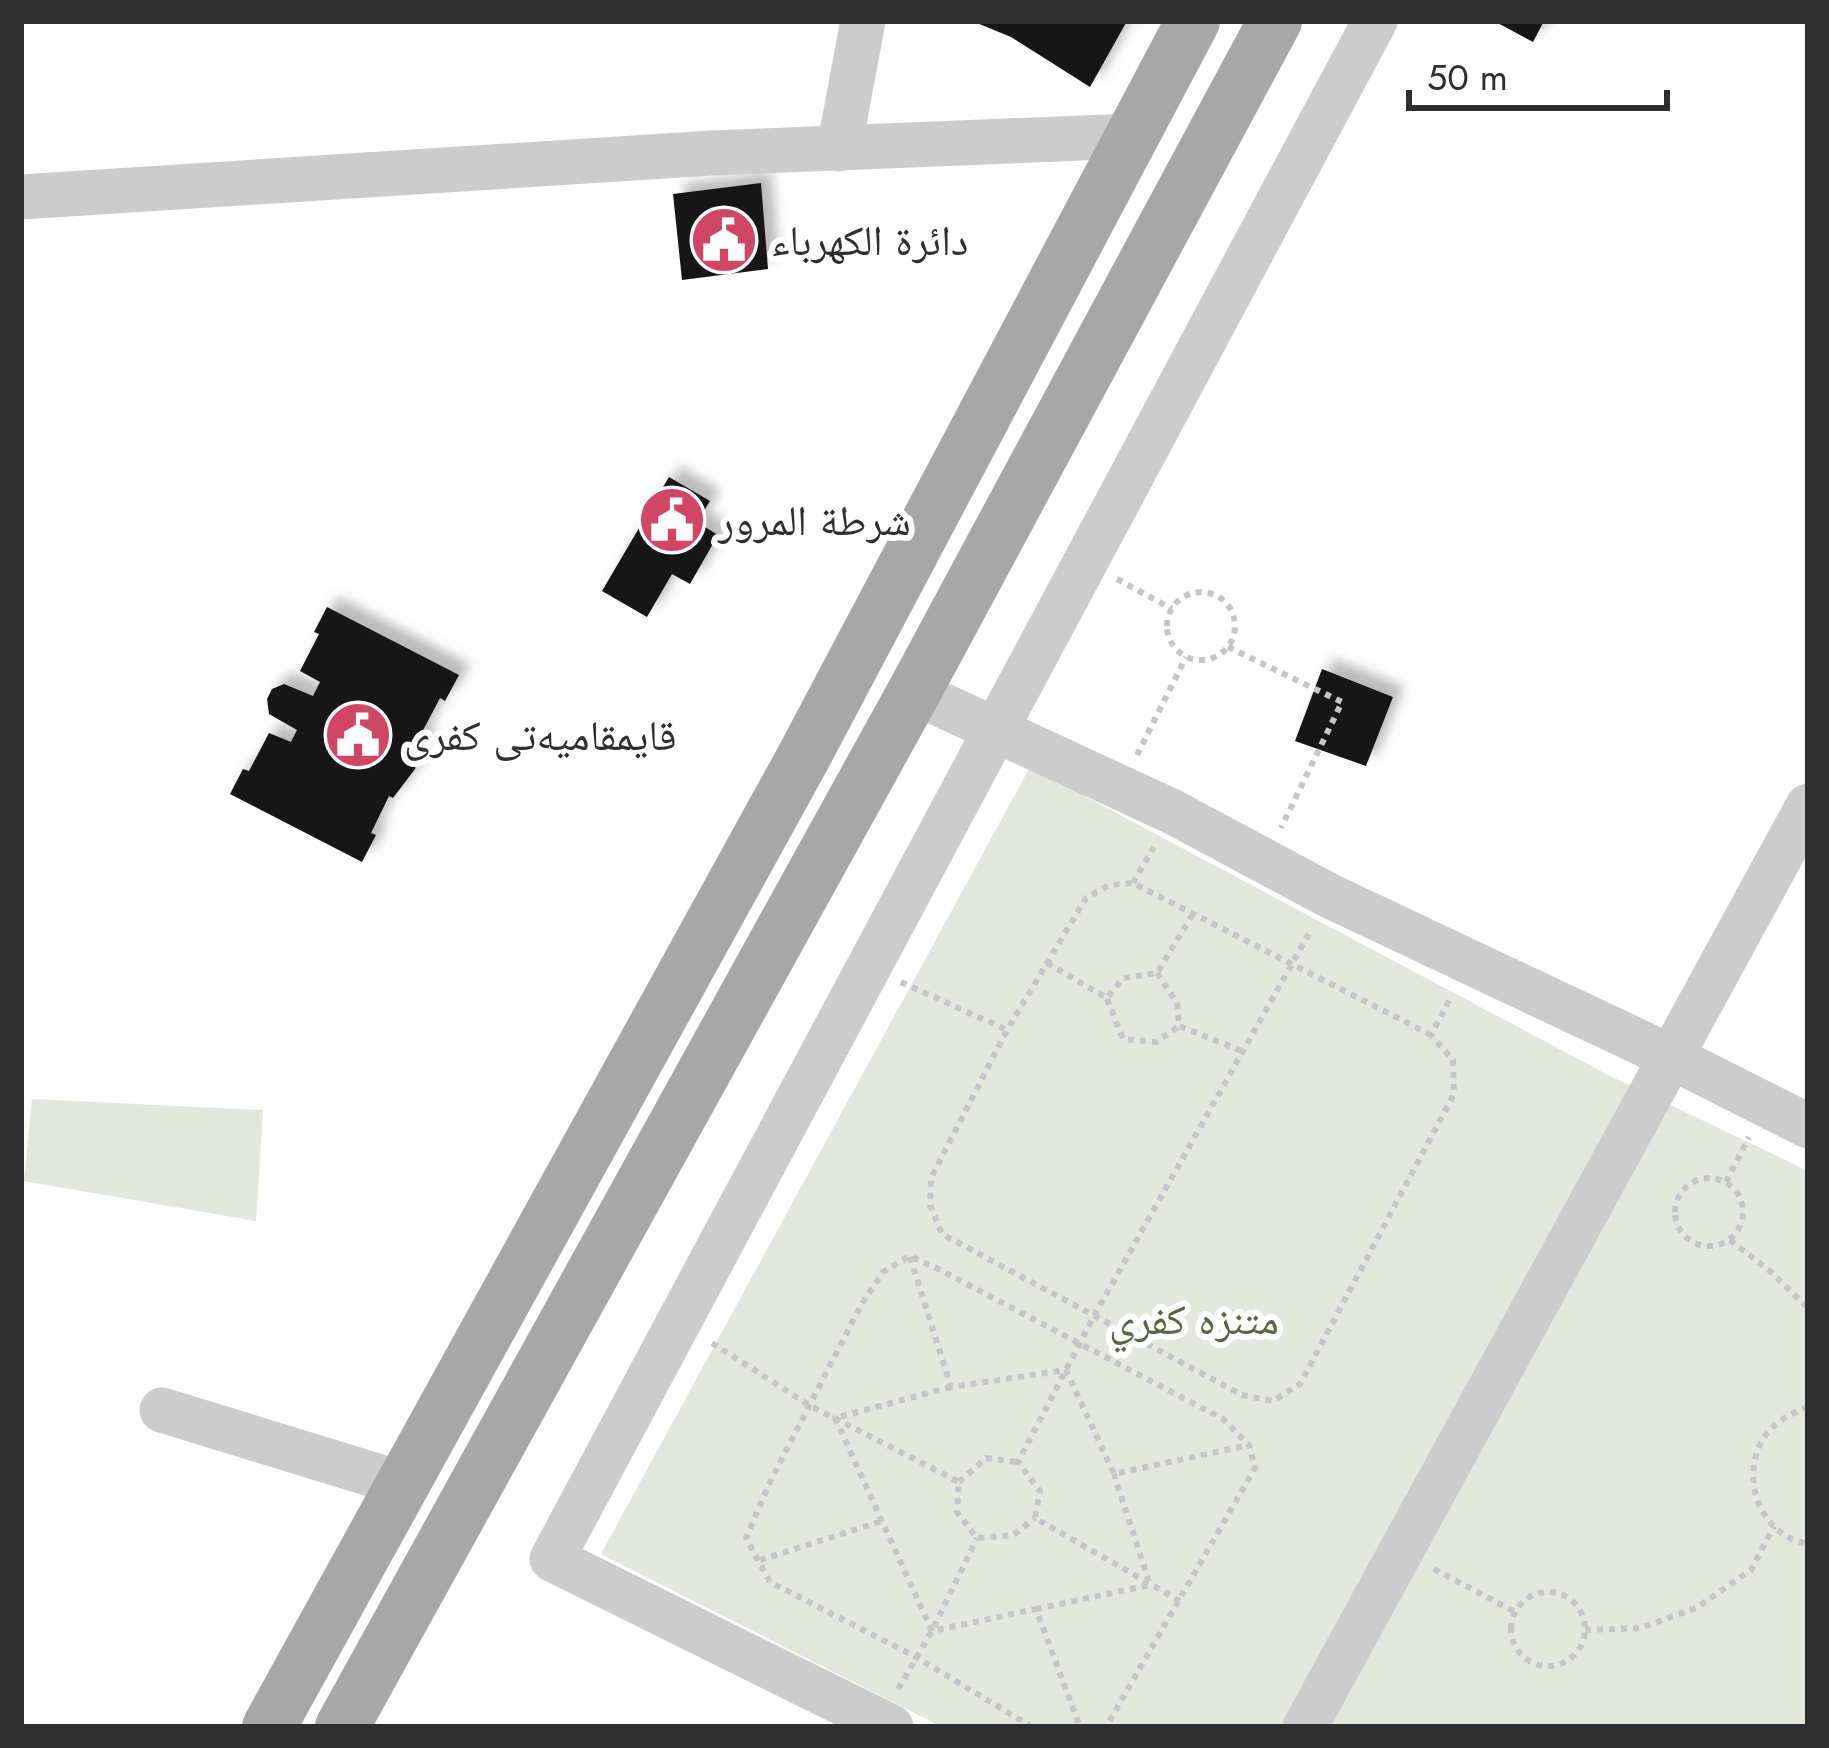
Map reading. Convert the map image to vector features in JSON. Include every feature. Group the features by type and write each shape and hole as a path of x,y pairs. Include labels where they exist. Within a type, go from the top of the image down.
{"main road":[{"path":"269,1727 803,758 1193,21"},
{"path":"342,1727 914,692 1275,21"},
{"path":"803,758 862,787"},
{"path":"661,1015 720,1041"}],"street":[{"path":"839,149 863,21"},
{"path":"885,1725 552,1559 1375,21"},
{"path":"21,196 712,153 1132,136"},
{"path":"914,692 1173,812 1330,896 1808,1126"},
{"path":"1305,1727 1808,806"},
{"path":"162,1410 403,1484"}],"path":[{"path":"1086,562 1172,609"},
{"path":"1194,593 1216,595 1226,602 1235,622 1228,647 1204,661 1186,657 1168,638 1172,609 1194,593"},
{"path":"1228,647 1342,702 1265,861"},
{"path":"1121,788 1186,657"},
{"path":"1133,883 1431,1035 1453,1060 1454,1094 1300,1384 1273,1401 1242,1395 942,1234 930,1204 932,1178 1007,1030 1047,963 1086,898 1109,885 1133,883"},
{"path":"1107,998 1124,978 1157,973 1193,914"},
{"path":"1431,1035 1470,962"},
{"path":"1047,963 1107,998 1124,1039 1156,1042 1179,1026"},
{"path":"1018,1462 1094,1316 1292,964"},
{"path":"869,967 1007,1030"},
{"path":"1157,973 1177,1003 1179,1026"},
{"path":"1179,1026 1242,1052"},
{"path":"1726,1182 1766,1106"},
{"path":"1703,1178 1726,1182 1744,1208 1739,1230 1730,1240 1712,1247 1690,1241 1677,1224 1675,1212 1683,1190 1703,1178"},
{"path":"1730,1240 1808,1309"},
{"path":"910,1256 1222,1419 1249,1445 1255,1468 1106,1727"},
{"path":"910,1256 951,1387"},
{"path":"910,1256 883,1272 861,1305 746,1538 770,1582 916,1657 1032,1727"},
{"path":"679,1322 809,1405 959,1482"},
{"path":"835,1418 951,1387 1066,1370"},
{"path":"1066,1370 1114,1474 1150,1585"},
{"path":"1808,1407 1770,1430 1757,1449 1752,1471 1763,1514 1774,1526 1808,1544"},
{"path":"835,1418 932,1630"},
{"path":"1114,1474 1249,1445"},
{"path":"986,1458 1018,1462 1040,1490 1034,1517 1013,1535 977,1538 957,1512 959,1482 986,1458"},
{"path":"1034,1517 1180,1601"},
{"path":"758,1560 882,1521"},
{"path":"1586,1630 1640,1628 1696,1608 1751,1570 1774,1526"},
{"path":"885,1725 977,1538"},
{"path":"1400,1551 1515,1612"},
{"path":"932,1630 1150,1585"},
{"path":"1546,1592 1570,1598 1586,1630 1583,1642 1557,1665 1533,1663 1516,1647 1512,1635 1515,1612 1534,1595 1546,1592"},
{"path":"1036,1609 1080,1727"}],"green space":[{"name":"متنزه كفري","path":"1030,767 1606,1074 1808,1171 1808,1727 942,1727 601,1554"},
{"path":"32,1099 263,1110 256,1221 24,1181"}],"building":[{"path":"972,21 1127,21 1090,87 1011,37"},
{"path":"1494,21 1544,21 1533,42"},
{"path":"761,183 768,269 682,280 673,194"},
{"path":"669,477 710,501 697,522 718,535 690,584 672,574 647,617 602,591"},
{"name":"قایمقامیەتی کفری","path":"327,607 459,675 445,701 440,698 420,736 424,737 415,769 393,798 389,796 362,862 230,794 243,769 249,771 269,733 291,742 297,730 269,714 267,699 272,689 284,684 313,696 320,682 300,671"},
{"path":"1322,669 1393,697 1366,766 1295,741"}],"place":[{"name":"دائرة الكهرباء","path":"724,240"},
{"name":"شرطة المرور","path":"672,520"},
{"name":"قایمقامیەتی کفری","path":"358,735"}]}
